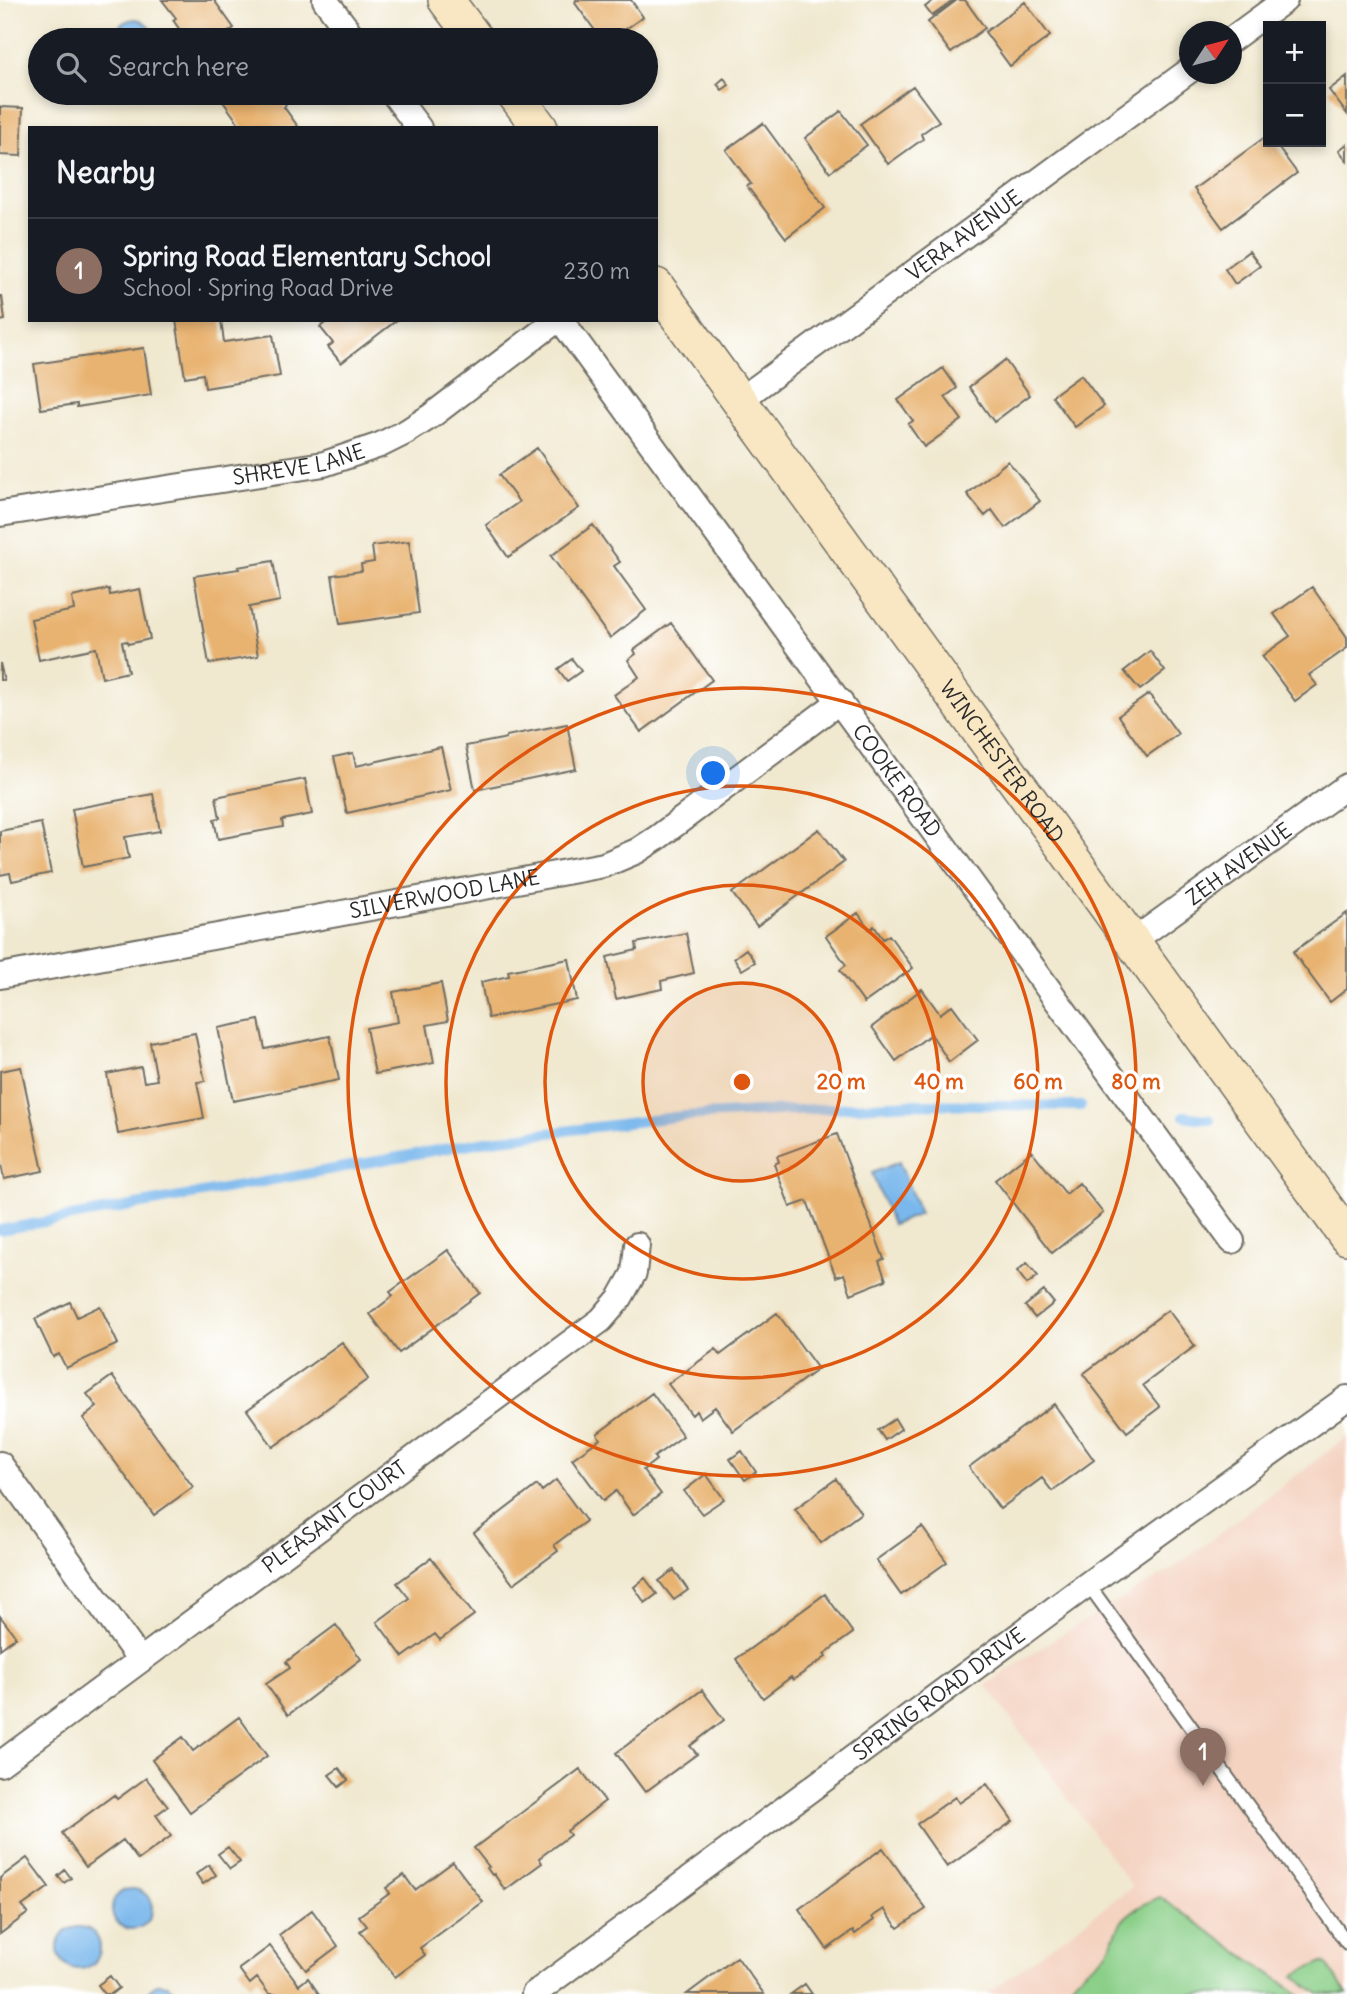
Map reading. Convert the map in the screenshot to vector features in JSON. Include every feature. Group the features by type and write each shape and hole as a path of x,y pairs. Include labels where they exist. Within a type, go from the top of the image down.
{"main road":[{"path":"446,0 467,28"},
{"path":"523,105 539,126"},
{"name":"WINCHESTER ROAD","path":"658,289 1347,1237"}],"street":[{"path":"325,0 346,28"},
{"path":"1242,31 1285,0"},
{"name":"VERA AVENUE","path":"740,400 1179,77"},
{"path":"402,105 418,126"},
{"name":"SHREVE LANE","path":"0,514 324,464 352,456 380,446 431,416 556,322"},
{"name":"COOKE ROAD","path":"560,322 1232,1241"},
{"name":"SILVERWOOD LANE","path":"0,976 604,865 637,851 657,838 840,701"},
{"name":"ZEH AVENUE","path":"1133,941 1347,786"},
{"name":"PLEASANT COURT","path":"0,1764 601,1320 620,1298 634,1273 637,1245"},
{"name":"SPRING ROAD DRIVE","path":"534,1994 1088,1584 1347,1398"},
{"path":"0,1464 140,1660"}],"lane":[{"path":"1088,1584 1347,1943"}],"shaded area":[{"path":"1347,1437 1347,1994 987,1994 1132,1887 986,1685 1057,1637 1171,1570"}],"green space":[{"path":"1160,1897 1299,1994 1068,1994 1074,1981 1108,1950 1123,1920"},
{"path":"1322,1962 1327,1964 1347,1994 1319,1994 1294,1976"}],"water":[{"path":"136,19 149,28 119,28 127,21"},
{"path":"899,1162 920,1214 892,1225 872,1173"},
{"path":"132,1889 140,1890 146,1895 151,1901 151,1917 146,1923 140,1928 132,1929 124,1928 118,1923 113,1917 112,1909 113,1901 118,1895 124,1890"},
{"path":"79,1927 94,1933 100,1948 94,1963 79,1969 64,1963 58,1948 64,1933"},
{"path":"157,1984 168,1985 178,1994 146,1994"}],"building":[{"path":"162,0 214,0 234,28 179,28 173,20 176,18"},
{"path":"576,0 631,0 643,17 627,28 593,28 575,3"},
{"path":"934,0 954,0 932,16 925,7"},
{"path":"957,0 965,0 985,28 951,53 928,22"},
{"path":"1025,2 1050,36 1010,66 985,32"},
{"path":"1347,76 1347,114 1329,90"},
{"path":"724,78 729,85 722,90 717,84"},
{"path":"913,86 939,121 921,134 923,139 888,164 860,124"},
{"path":"226,105 286,105 284,107 298,126 241,126"},
{"path":"0,107 23,108 21,156 0,155"},
{"path":"841,111 867,145 830,172 805,138"},
{"path":"763,123 825,208 786,238 747,186 751,184 726,150"},
{"path":"1263,139 1263,147 1278,147 1297,173 1223,228 1194,189"},
{"path":"1347,144 1347,161 1339,150"},
{"path":"1249,251 1260,266 1235,284 1225,269"},
{"path":"0,296 5,320 0,321"},
{"path":"176,322 221,322 224,342 273,335 280,376 205,388 203,374 185,377"},
{"path":"326,322 394,322 341,363 328,347 333,343 320,327"},
{"path":"144,348 151,395 77,407 77,404 41,409 34,364"},
{"path":"1005,360 1030,395 994,422 969,387"},
{"path":"943,368 957,388 945,397 962,420 924,447 908,424 913,421 898,400"},
{"path":"1081,375 1104,406 1075,427 1052,396"},
{"path":"537,448 579,508 508,557 486,525 519,502 499,475"},
{"path":"1008,461 1040,501 1005,528 992,510 985,516 967,494"},
{"path":"593,525 620,562 614,566 646,610 610,638 551,556"},
{"path":"409,541 419,613 340,624 332,575 362,571 361,564 374,562 372,546"},
{"path":"273,561 280,601 249,607 258,656 209,664 194,576"},
{"path":"1312,587 1347,637 1347,648 1309,675 1317,685 1295,701 1262,656 1290,636 1274,614"},
{"path":"109,589 110,595 140,589 150,639 128,644 127,641 122,642 128,672 102,678 96,648 39,660 31,619 74,610 72,597"},
{"path":"671,623 712,680 641,732 614,695 639,677 628,660 636,654 634,650"},
{"path":"1150,651 1165,671 1140,690 1124,671"},
{"path":"572,659 581,671 567,681 558,669"},
{"path":"0,663 4,680 0,680"},
{"path":"1149,694 1178,734 1147,756 1118,716"},
{"path":"567,724 576,769 475,790 466,746"},
{"path":"441,747 451,790 347,813 334,757 353,753 356,766"},
{"path":"305,779 312,814 282,820 283,827 218,839 214,819 220,818 216,797"},
{"path":"153,794 160,831 125,837 129,858 83,867 72,809"},
{"path":"41,823 51,873 12,881 10,873 0,875 0,831"},
{"path":"819,829 844,862 757,926 732,893"},
{"path":"858,913 870,930 874,926 883,939 889,935 913,968 864,1003 840,970 846,965 826,936"},
{"path":"1347,913 1347,989 1330,1002 1293,952"},
{"path":"686,933 694,973 661,981 662,989 616,999 607,957 637,950 636,943"},
{"path":"746,949 755,962 742,970 734,958"},
{"path":"569,959 577,1000 488,1018 481,982 509,976 508,971"},
{"path":"441,983 448,1021 427,1025 434,1063 375,1074 366,1028 398,1022 393,992"},
{"path":"922,989 940,1014 952,1005 978,1040 949,1062 931,1034 896,1061 872,1027"},
{"path":"259,1020 265,1049 330,1036 339,1080 233,1101 218,1028"},
{"path":"195,1033 205,1081 197,1082 204,1118 118,1134 107,1074 141,1067 144,1082 157,1080 150,1042"},
{"path":"21,1067 43,1171 4,1179 0,1160 0,1071"},
{"path":"837,1134 884,1259 879,1261 886,1280 851,1294 844,1274 836,1277 807,1201 790,1207 774,1164 779,1162 777,1156"},
{"path":"1032,1151 1066,1194 1079,1183 1103,1213 1052,1253 995,1180"},
{"path":"448,1250 480,1293 399,1353 370,1314 393,1296 390,1292"},
{"path":"1027,1263 1038,1276 1027,1284 1017,1271"},
{"path":"1044,1291 1054,1303 1035,1318 1025,1306"},
{"path":"70,1302 77,1317 100,1306 118,1344 66,1368 59,1354 53,1357 35,1319"},
{"path":"1168,1310 1195,1346 1143,1385 1160,1407 1127,1432 1083,1374"},
{"path":"777,1313 818,1369 733,1431 715,1407 700,1418 696,1411 692,1415 668,1384 716,1349 720,1355"},
{"path":"342,1342 368,1379 273,1447 247,1410"},
{"path":"112,1376 193,1487 154,1515 83,1418 97,1407 87,1394"},
{"path":"652,1393 683,1436 654,1457 656,1460 643,1470 661,1494 633,1515 616,1491 603,1501 572,1459 600,1439 597,1434"},
{"path":"1054,1404 1094,1460 1052,1491 1042,1478 1000,1509 969,1467"},
{"path":"895,1419 901,1429 885,1440 878,1430"},
{"path":"742,1451 756,1472 745,1480 730,1459"},
{"path":"706,1474 724,1499 702,1514 684,1491"},
{"path":"836,1479 861,1513 821,1543 795,1509"},
{"path":"556,1480 586,1521 554,1545 558,1551 513,1584 474,1533 537,1485 542,1491"},
{"path":"922,1527 947,1562 901,1595 876,1560"},
{"path":"431,1558 474,1615 440,1640 435,1634 403,1657 377,1622 409,1598 397,1583"},
{"path":"674,1570 688,1590 674,1600 659,1581"},
{"path":"645,1578 657,1594 645,1603 634,1587"},
{"path":"825,1594 853,1633 824,1654 826,1657 793,1680 791,1677 763,1698 736,1659"},
{"path":"0,1616 16,1637 0,1649"},
{"path":"336,1625 361,1659 288,1715 266,1684 290,1668 286,1662"},
{"path":"702,1690 724,1720 690,1746 697,1754 645,1792 616,1753"},
{"path":"239,1717 267,1756 190,1812 152,1760 183,1737 193,1751"},
{"path":"339,1768 348,1780 339,1787 329,1775"},
{"path":"580,1769 605,1801 567,1831 570,1835 539,1858 542,1863 505,1890 474,1848"},
{"path":"146,1778 168,1806 156,1815 171,1836 138,1860 123,1840 86,1867 62,1833 114,1795 117,1799"},
{"path":"987,1784 1013,1821 947,1867 917,1824 955,1797 959,1803"},
{"path":"228,1847 240,1862 230,1869 218,1854"},
{"path":"883,1848 926,1909 898,1928 884,1909 855,1934 853,1931 827,1949 799,1909"},
{"path":"27,1858 49,1887 22,1906 28,1913 0,1934 0,1878"},
{"path":"453,1862 483,1902 420,1948 425,1955 395,1977 360,1931 367,1926 359,1916 390,1893 386,1888 404,1875 415,1890"},
{"path":"209,1865 216,1875 203,1884 196,1874"},
{"path":"65,1870 71,1878 64,1883 58,1876"},
{"path":"312,1910 338,1946 306,1970 279,1935"},
{"path":"270,1946 299,1985 308,1978 319,1994 269,1994 257,1978 250,1984 239,1969"},
{"path":"737,1957 764,1994 687,1994"},
{"path":"110,1976 119,1988 111,1994 105,1994 98,1985"},
{"path":"805,1984 812,1994 791,1994"}],"waterway":[{"path":"0,1230 492,1140 683,1116 912,1104 1081,1106"},
{"path":"1184,1116 1210,1120"}],"place":[{"name":"Spring Road Elementary School","path":"1203,1786"}]}
